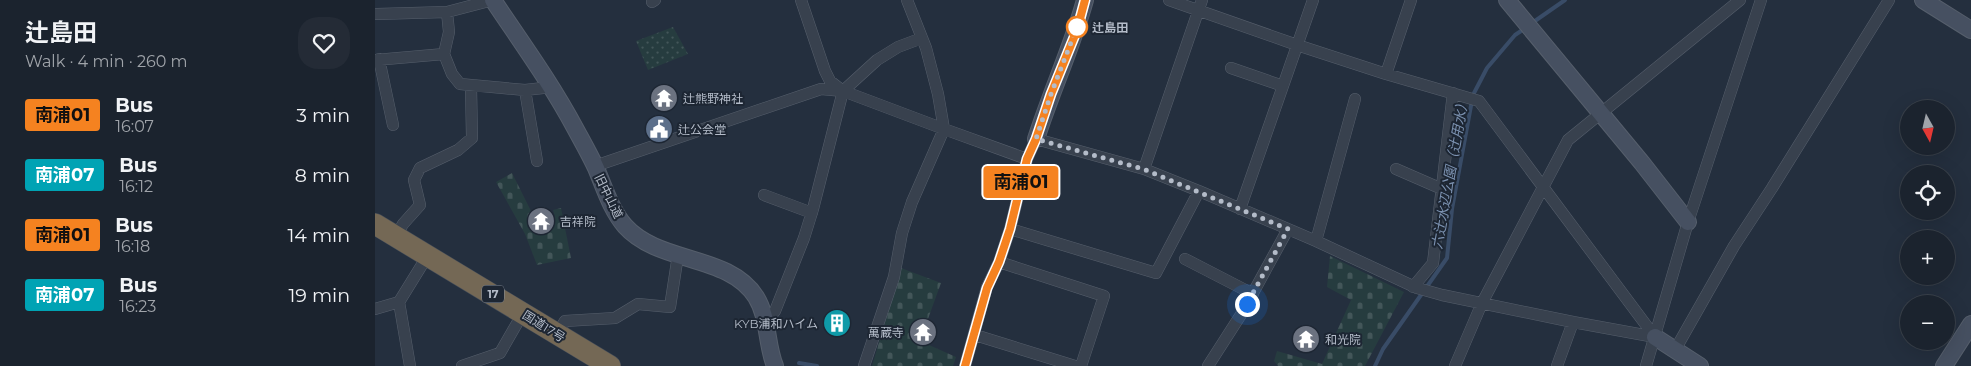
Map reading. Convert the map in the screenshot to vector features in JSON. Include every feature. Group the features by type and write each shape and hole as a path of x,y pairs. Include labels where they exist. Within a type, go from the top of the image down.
{"highway":[{"name":"国道17号","path":"375,224 610,366"}],"street":[{"path":"409,0 410,13"},
{"path":"377,14 447,12 493,0"},
{"name":"旧中山道","path":"493,0 551,87 595,166 616,214 625,226 649,245 727,272 755,295 766,322 768,345 775,366"},
{"path":"801,0 825,71 830,81 843,91"},
{"path":"864,366 893,277 902,233 912,202 944,130 938,94 922,38 907,0"},
{"path":"965,366 987,288 999,262 1010,229 1027,159 1077,30 1085,0"},
{"path":"1169,0 1200,5 1297,45 1386,74 1479,101 1655,337 1700,366"},
{"path":"1240,209 1313,0"},
{"path":"1386,74 1411,0"},
{"path":"1507,0 1599,114 1642,163 1688,222"},
{"path":"1455,366 1483,304 1568,140 1740,0"},
{"path":"1646,366 1688,222 1761,0"},
{"path":"1675,350 1735,246 1889,0"},
{"path":"1923,0 1971,30"},
{"path":"1143,169 1200,5"},
{"path":"447,12 449,32 443,54 451,74 460,84 525,90 551,87"},
{"path":"766,322 775,311 812,213 843,91 877,60 898,47 922,38"},
{"path":"393,126 377,59 443,54"},
{"path":"1231,68 1283,86"},
{"path":"396,236 403,224 420,205 414,180 421,168 458,150 472,138 471,86"},
{"path":"595,166 821,89 843,91 944,130 1027,159"},
{"path":"525,90 537,161"},
{"path":"1413,287 1433,263 1453,93"},
{"path":"1316,241 1355,99"},
{"path":"1036,139 1143,169 1316,241 1413,287 1483,304 1655,337"},
{"path":"1396,169 1442,189"},
{"path":"1010,229 1156,273 1199,191"},
{"path":"765,195 812,213"},
{"path":"1208,366 1253,294 1288,229"},
{"path":"375,309 399,302 429,255"},
{"path":"557,334 565,322 615,318 638,304 670,307 678,255"},
{"path":"1185,259 1253,294"},
{"path":"999,262 1104,296 1081,366"},
{"path":"399,302 410,366"},
{"path":"462,366 500,354 523,313"},
{"path":"1557,366 1573,322"},
{"path":"1944,366 1971,324"},
{"path":"975,335 1075,366"}],"green space":[{"path":"673,27 688,54 648,70 636,41"},
{"path":"512,173 536,221 555,217 553,210 561,208 571,258 537,265 525,234 496,182"},
{"path":"1330,256 1404,292 1365,366 1278,366 1274,361 1277,351 1322,364 1351,300 1327,287"},
{"name":"萬蔵寺","path":"901,268 941,283 920,341 956,357 953,366 872,366"}],"waterway":[{"name":"六辻水辺公園（辻用水）","path":"1532,23 1565,0"},
{"name":"六辻水辺公園（辻用水）","path":"1375,366 1383,349 1447,258 1452,209 1473,95 1487,68 1515,35 1524,29"},
{"name":"六辻水辺公園（辻用水）","path":"799,363 817,366"}],"bus line":[{"name":"南浦01","path":"965,366 987,288 999,262 1010,229 1027,159 1077,30 1085,0"}],"place":[{"name":"辻島田","path":"1077,27"},
{"name":"辻熊野神社","path":"664,98"},
{"name":"辻公会堂","path":"659,129"},
{"name":"吉祥院","path":"541,221"},
{"name":"KYB浦和ハイム","path":"837,323"},
{"name":"萬蔵寺","path":"923,332"},
{"name":"和光院","path":"1306,339"}],"route":[{"path":"1077,27 1036,139 1143,169 1288,229 1247,304"}]}
